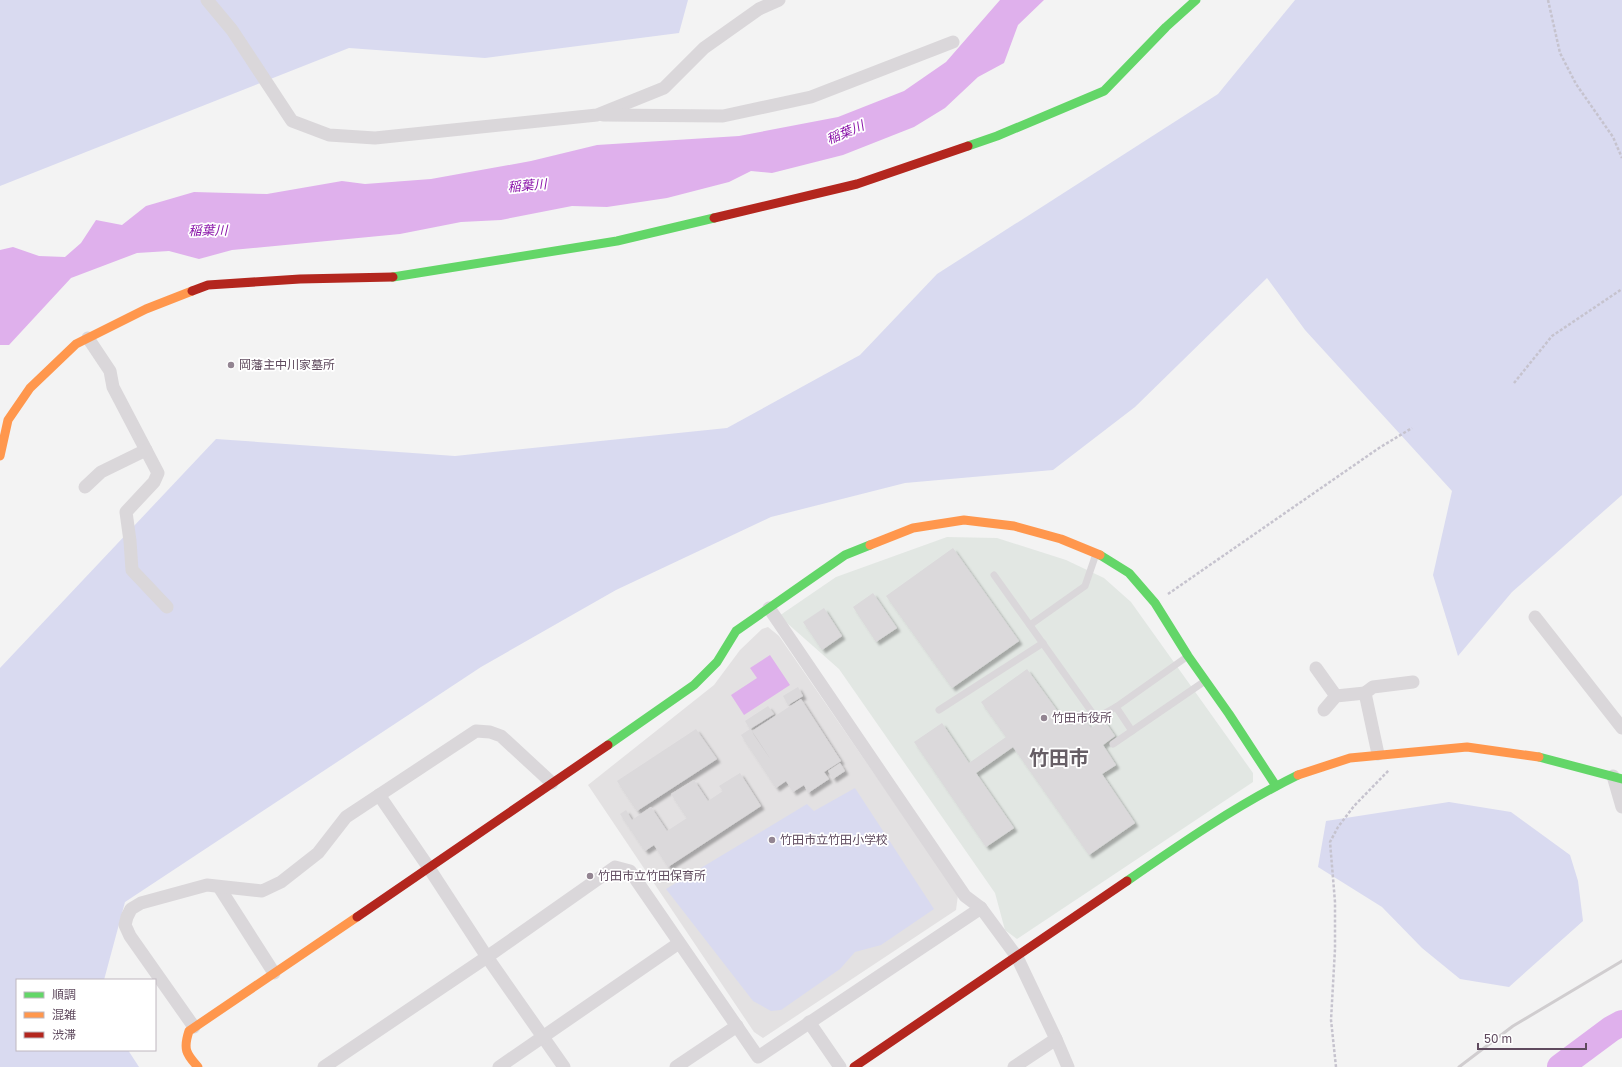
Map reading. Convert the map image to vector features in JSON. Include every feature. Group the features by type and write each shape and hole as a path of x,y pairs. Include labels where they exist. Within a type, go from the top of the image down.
{"street":[{"path":"207,0 232,30 292,121 329,135 375,138 597,115 730,115 811,97 953,42"},
{"path":"597,115 664,88 704,48 759,9 779,0"},
{"path":"0,456 8,420 30,388 76,344 146,309 208,286 300,279 395,277 617,241 856,184 989,139 1104,91 1166,27 1196,0"},
{"path":"88,338 110,371 113,387 158,473 154,482 126,512 132,570 167,607"},
{"path":"85,487 101,472 146,450"},
{"path":"191,1064 184,1043 189,1030 429,868 694,685 717,662 736,631 845,555 913,528 964,520 1014,526 1061,539 1096,552 1129,573 1155,603 1188,656 1229,714 1276,786"},
{"path":"769,608 965,896 982,908 1016,957 1056,1038 1068,1067"},
{"path":"1535,617 1622,728"},
{"path":"1316,668 1336,696"},
{"path":"1324,710 1336,696 1365,693 1373,687 1412,682"},
{"path":"1365,693 1378,754"},
{"path":"194,1027 130,936 125,925 126,917 131,909 141,903 207,885 262,891 281,882 318,853 346,817 476,731 490,732 501,736 552,783"},
{"path":"854,1067 1200,831 1276,786 1306,772 1350,758 1378,754 1467,747 1534,756 1618,778 1622,807"},
{"path":"379,795 487,957 564,1067"},
{"path":"324,1067 487,957 615,867 630,871 761,1062 809,1022 982,908"},
{"path":"219,886 274,973"},
{"path":"499,1067 679,943"},
{"path":"809,1022 840,1067"},
{"path":"676,1067 737,1026"},
{"path":"1014,1067 1056,1038"}],"lane":[{"path":"1030,625 1085,586 1096,552"},
{"path":"994,575 1096,718 1116,707 1188,656"},
{"path":"939,710 1043,643"},
{"path":"1113,744 1205,681"},
{"path":"1116,707 1132,730"}],"path":[{"path":"1548,0 1560,53 1576,84 1612,137 1622,158"},
{"path":"1514,382 1552,336 1622,289"},
{"path":"1155,603 1380,448 1412,428"},
{"path":"1336,1067 1331,1020 1335,949 1335,902 1330,842 1338,827 1354,806 1392,766 1394,753"}],"shaded area":[{"path":"0,0 688,0 679,33 485,58 349,48 0,186"},
{"path":"1295,0 1622,0 1622,495 1512,592 1458,656 1433,575 1452,491 1305,330 1267,278 1135,407 1053,470 905,483 771,517 616,590 481,667 125,902 104,979 16,979 16,1051 129,1051 139,1067 0,1067 0,668 216,439 455,456 727,428 860,355 937,274 1218,94"},
{"name":"竹田市役所","path":"947,537 997,538 1066,560 1104,578 1131,602 1253,773 1253,782 1017,939 1005,930 995,893 839,669 779,616 836,577"},
{"name":"竹田市立竹田小学校","path":"768,627 779,636 958,895 956,910 763,1038 754,1032 588,785 714,685 740,650 762,629"},
{"path":"855,788 934,909 881,945 855,952 840,969 781,1010 771,1011 753,1001 666,889 807,804 814,811"},
{"path":"1449,802 1511,812 1570,855 1578,881 1583,921 1509,987 1460,979 1422,948 1382,907 1318,867 1326,821"}],"water":[{"name":"稲葉川","path":"1000,0 1044,0 1018,25 1004,63 978,77 945,108 914,127 843,155 772,173 751,171 729,182 667,198 607,207 572,206 501,220 461,222 400,234 232,250 199,259 169,251 137,253 71,278 9,345 0,345 0,250 13,247 39,256 65,257 81,243 96,220 122,225 146,206 194,192 267,194 342,181 365,184 431,179 531,161 597,145 739,136 838,117 904,91 946,62"},
{"path":"770,655 790,685 744,715 731,695 757,678 750,668"}],"building":[{"path":"953,548 1019,641 952,688 886,596"},
{"path":"873,593 897,628 876,642 853,607"},
{"path":"824,608 842,636 822,650 803,622"},
{"path":"1027,669 1064,720 1078,711 1091,728 1104,720 1115,736 1103,745 1116,765 1102,774 1135,823 1089,855 1013,747 976,773 1014,828 986,847 914,742 942,723 969,763 1006,737 981,702"},
{"path":"798,687 803,696 788,705 783,696"},
{"path":"801,699 841,761 824,772 829,779 808,793 804,785 793,792 786,781 776,788 741,735 750,729 771,760 752,731"},
{"path":"768,706 774,714 750,729 745,721"},
{"path":"696,729 717,759 637,811 617,781"},
{"path":"840,763 845,771 833,779 828,771"},
{"path":"740,773 761,806 668,867 654,845 645,851 620,814 626,810 632,820 651,807 667,831 687,818 671,794 694,780 708,801 723,791 719,786"}],"waterway":[{"path":"1560,1067 1611,1029 1622,1023"}],"railway":[{"path":"1459,1067 1513,1026 1622,961"}],"traffic: fast":[{"path":"968,146 997,136 1104,91 1166,27 1196,0"},
{"path":"393,277 617,241 714,218"},
{"path":"608,745 694,685 717,662 736,631 845,555 870,545"},
{"path":"1100,555 1129,573 1155,603 1188,656 1229,714 1276,786"},
{"path":"1539,757 1622,779"},
{"path":"1127,881 1232,812 1298,775"}],"traffic: slow":[{"path":"0,456 8,420 30,388 76,344 146,309 192,291"},
{"path":"870,545 913,528 964,520 1014,526 1061,539 1100,555"},
{"path":"1298,775 1350,758 1467,747 1539,757"},
{"path":"198,1067 188,1055 186,1042 189,1031 357,917"}],"traffic: jam":[{"path":"714,218 857,184 968,146"},
{"path":"192,291 208,285 300,279 393,277"},
{"path":"357,917 608,745"},
{"path":"854,1067 1127,881"}],"place":[{"name":"岡藩主中川家墓所","path":"231,365"},
{"name":"竹田市役所","path":"1044,718"},
{"name":"竹田市立竹田小学校","path":"772,840"},
{"name":"竹田市立竹田保育所","path":"590,876"}],"district":[{"name":"竹田市","path":"1059,758"}]}
